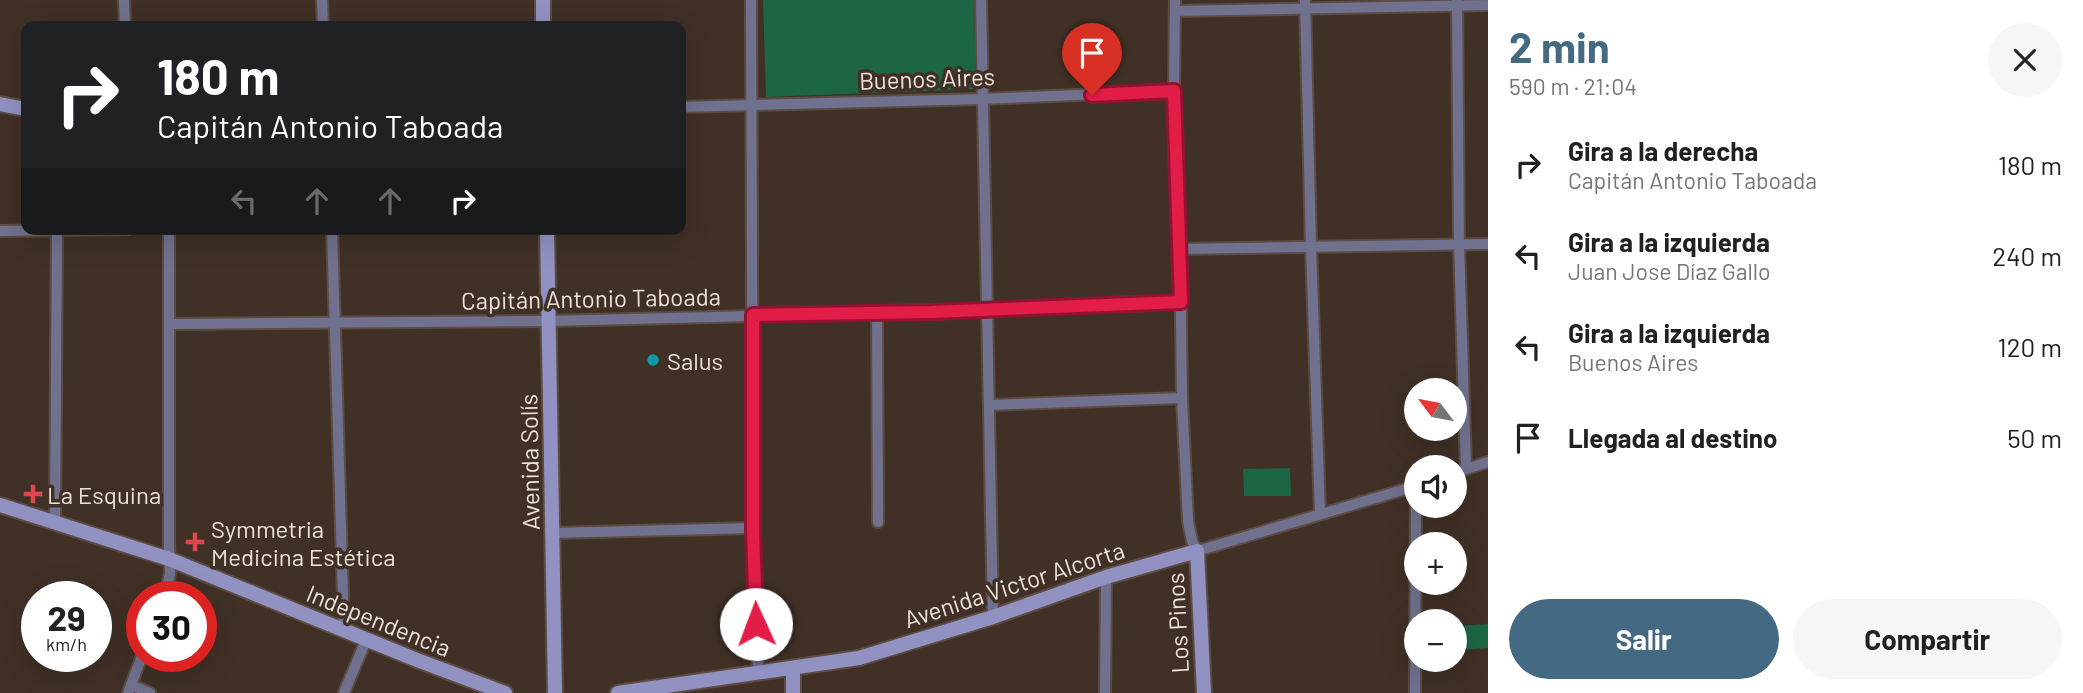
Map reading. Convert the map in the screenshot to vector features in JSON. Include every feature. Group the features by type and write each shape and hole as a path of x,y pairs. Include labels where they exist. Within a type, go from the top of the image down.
{"main road":[{"path":"543,0 543,21"},
{"path":"0,104 21,108"},
{"name":"Avenida Solís","path":"547,235 555,693"},
{"name":"Independencia","path":"0,505 169,559 366,640 505,693"},
{"name":"Avenida Victor Alcorta","path":"620,693 859,658 993,617 1106,576 1197,551"},
{"name":"Los Pinos","path":"1197,551 1203,693"},
{"path":"793,668 793,693"}],"street":[{"path":"124,0 125,21"},
{"path":"322,0 323,21"},
{"path":"751,0 753,528 758,673"},
{"path":"981,0 993,617"},
{"path":"1457,3 1460,455"},
{"path":"1197,551 1188,521 1182,398 1174,91 1175,5 1488,5"},
{"path":"1305,5 1320,514"},
{"name":"Buenos Aires","path":"686,107 1174,91"},
{"path":"0,231 21,231"},
{"path":"55,522 57,235"},
{"path":"169,235 169,581"},
{"path":"332,235 344,631"},
{"path":"1180,249 1488,244"},
{"name":"Capitán Antonio Taboada","path":"170,324 548,321 986,310 1181,302"},
{"path":"877,313 878,522"},
{"path":"989,405 1182,398"},
{"path":"1467,469 1488,462"},
{"name":"Avenida Victor Alcorta","path":"1197,551 1404,490"},
{"path":"1415,693 1416,518"},
{"path":"553,533 753,528"},
{"path":"1105,693 1106,576"},
{"path":"344,693 366,640"},
{"path":"136,672 130,689 150,693"}],"green space":[{"path":"763,0 974,0 976,89 766,97"},
{"path":"1290,468 1291,496 1244,496 1243,469"},
{"path":"1488,624 1488,648 1467,649 1467,625"}],"place":[{"name":"Salus","path":"653,360"},
{"name":"La Esquina","path":"33,494"},
{"name":"Symmetria Medicina Estética","path":"195,542"}],"route":[{"path":"756,624 753,315 931,312 1181,302 1174,91 1092,95"}]}
